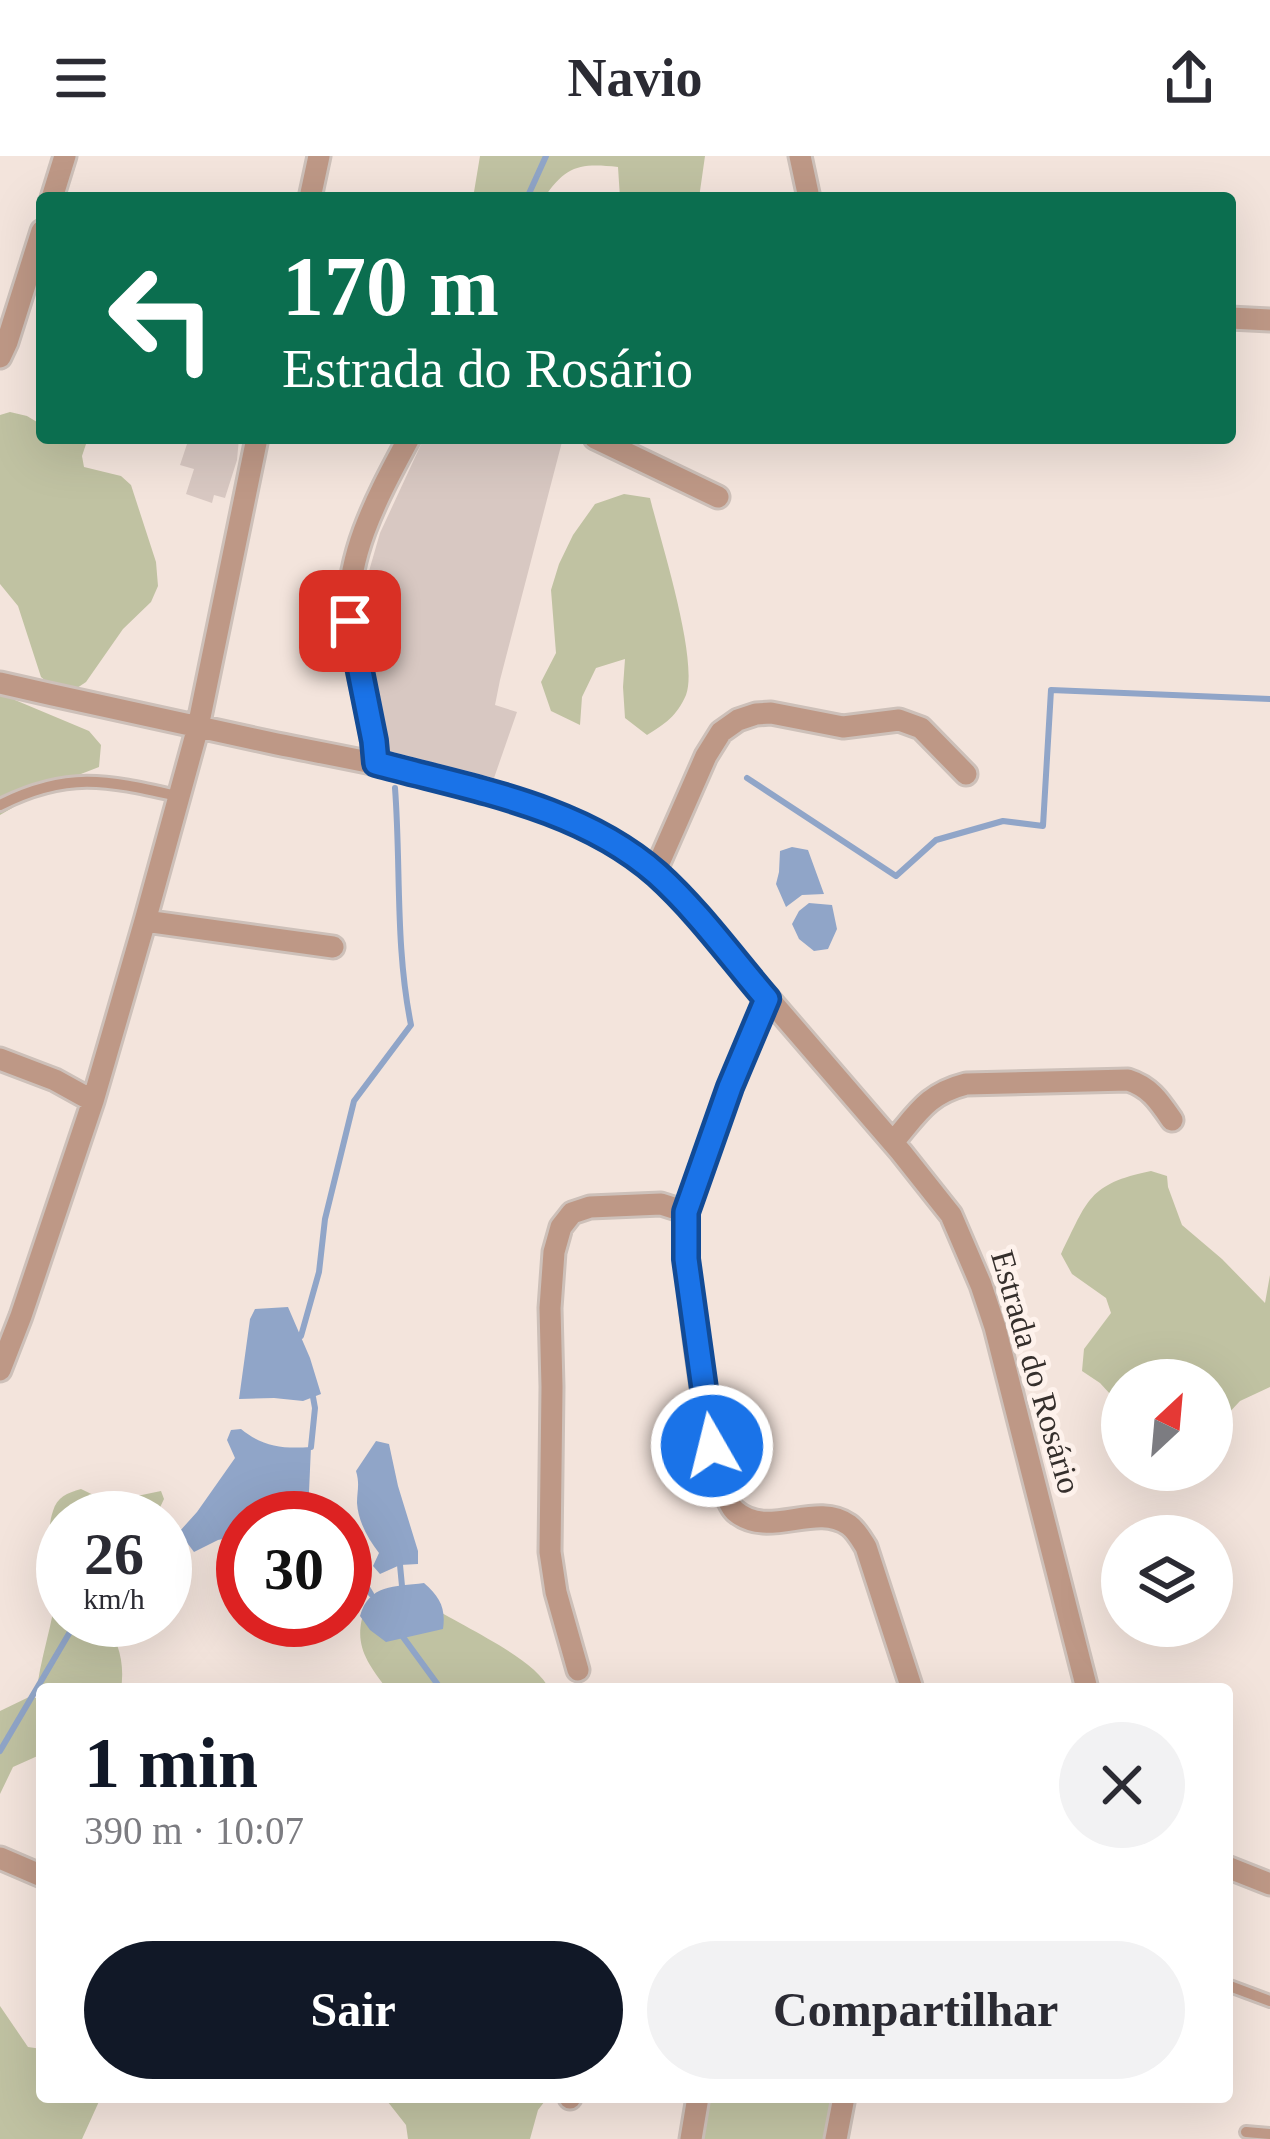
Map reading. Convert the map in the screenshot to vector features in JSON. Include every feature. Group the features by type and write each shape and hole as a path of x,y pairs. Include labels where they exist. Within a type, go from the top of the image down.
{"street":[{"path":"54,192 65,156"},
{"path":"311,192 319,156"},
{"path":"800,156 808,192"},
{"path":"0,357 36,250"},
{"path":"1236,318 1270,320"},
{"path":"0,1370 93,1101 145,921 198,727 256,444"},
{"path":"376,763 350,621 351,585 373,508 406,444"},
{"path":"608,444 718,496"},
{"name":"Estrada do Rosário","path":"0,683 376,763 551,812 655,872 951,1215 995,1328 1085,1683"},
{"path":"655,872 706,756 721,732 738,719 771,713 843,727 899,720 922,728 966,774"},
{"path":"145,921 333,947"},
{"path":"767,999 686,1212 686,1259 712,1446 733,1510 757,1524 831,1516 852,1526 866,1546 910,1683"},
{"path":"0,1059 93,1101"},
{"path":"892,1142 928,1101 943,1090 966,1084 1128,1080 1153,1093 1172,1120"},
{"path":"578,1670 550,1552 554,1252 561,1227 572,1213 590,1207 661,1204 686,1212"},
{"path":"0,1858 36,1873"},
{"path":"1233,1869 1270,1884"},
{"path":"691,2139 697,2103"},
{"path":"836,2139 843,2103"}],"lane":[{"path":"0,806 52,784 91,781 177,796"},
{"path":"1233,1987 1270,2001"},
{"path":"1246,2132 1270,2134"}],"green space":[{"path":"480,156 705,156 700,192 620,192 618,167 593,166 567,173 549,192 474,192"},
{"path":"10,412 36,421 36,444 86,444 84,467 121,476 131,485 156,562 158,586 151,602 123,629 77,688 57,690 41,677 18,606 0,584 0,415"},
{"path":"624,494 650,498 687,655 686,695 670,719 647,735 625,718 625,659 596,668 582,697 580,725 551,711 541,682 556,653 551,590 559,564 595,504"},
{"path":"0,684 15,700 89,731 101,745 99,767 50,786 0,815"},
{"path":"1151,1171 1167,1176 1182,1225 1265,1303 1270,1275 1270,1387 1233,1408 1233,1359 1101,1359 1101,1384 1082,1371 1084,1349 1111,1313 1106,1298 1072,1274 1061,1254 1092,1197 1130,1176"},
{"path":"427,1604 513,1654 545,1683 382,1683 363,1650 372,1647 372,1606"},
{"path":"45,1647 117,1647 121,1683 38,1683"},
{"path":"36,1698 36,1757 13,1767 0,1794 0,1711"},
{"path":"0,2006 28,2047 36,2048 36,2103 98,2103 82,2139 0,2139"},
{"path":"389,2103 543,2103 530,2139 408,2139 406,2125"},
{"path":"700,2103 845,2103 834,2139 704,2139"}],"water":[{"path":"808,850 824,894 802,895 786,907 776,884 780,851"},
{"path":"809,903 832,905 837,929 828,949 814,951 799,939 792,924"},
{"path":"288,1307 321,1394 303,1401 239,1399 255,1309"},
{"path":"241,1429 274,1446 311,1447 309,1491 216,1491 216,1541 194,1552 192,1518 235,1458 227,1440 231,1430"},
{"path":"376,1441 389,1444 418,1564 400,1565 380,1574 373,1566 379,1553 372,1543 372,1491 358,1491 356,1471"},
{"path":"424,1583 441,1603 443,1629 386,1642 372,1632 372,1596 393,1587"}],"building":[{"path":"187,444 238,444 225,498 214,495 212,503 186,494 194,469 180,465"},
{"path":"421,444 561,444 500,680 495,705 517,712 494,778 389,751 364,600 380,533"}],"waterway":[{"path":"530,192 546,156"},
{"path":"747,778 896,876 936,840 1003,821 1043,826 1051,690 1270,699"},
{"path":"301,1336 354,1101 411,1025 400,936 395,788"},
{"path":"311,1447 313,1397"},
{"path":"400,1565 402,1586"},
{"path":"403,1637 437,1683"},
{"path":"40,1683 61,1647"},
{"path":"0,1751 36,1690"}],"route":[{"path":"350,621 376,763 551,812 624,850 687,904 767,999 686,1212 686,1259 712,1446"}]}
